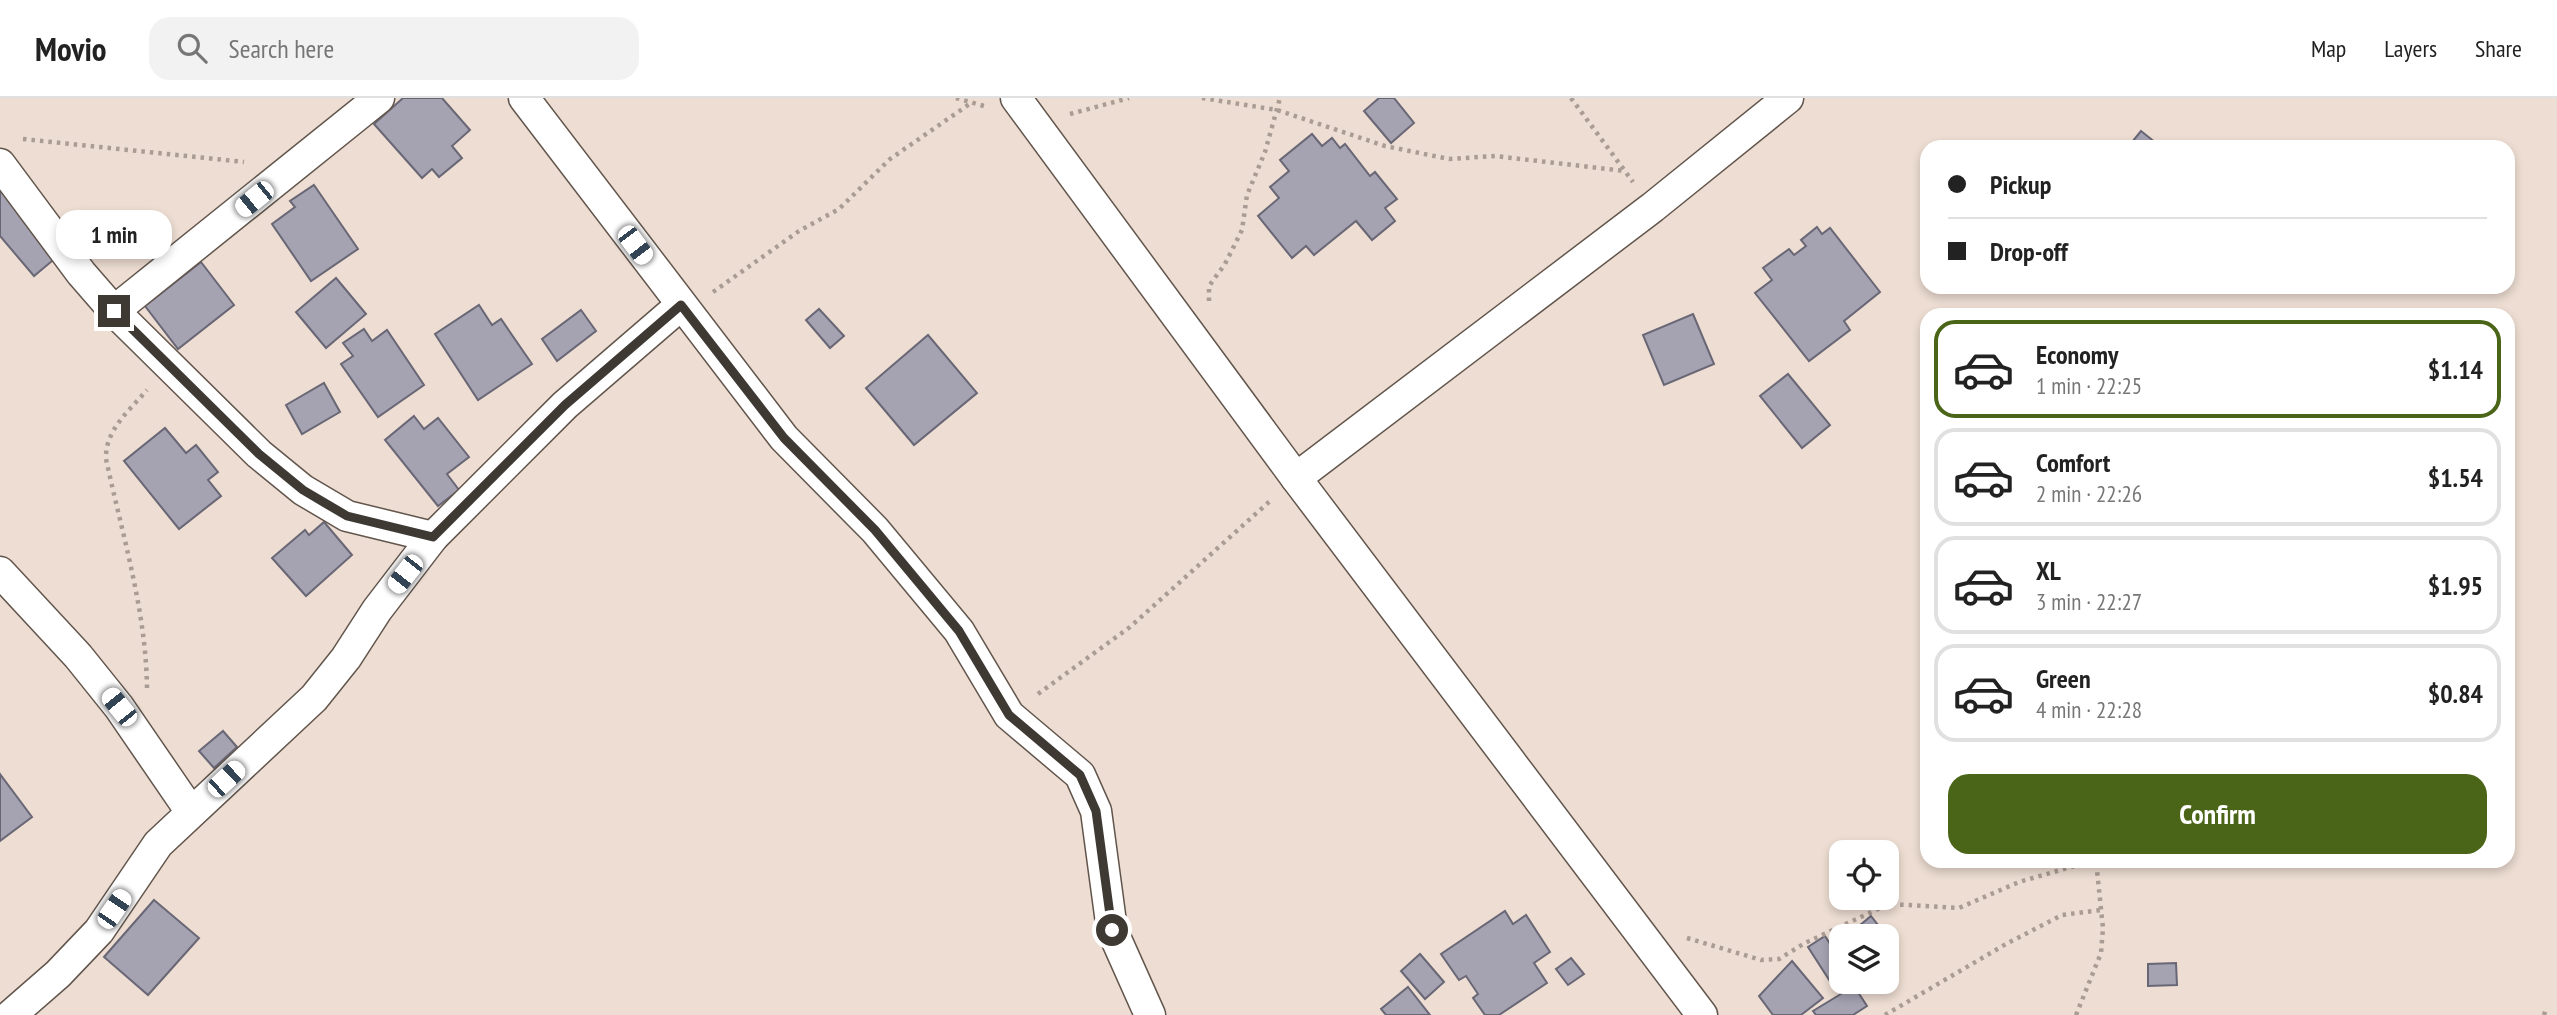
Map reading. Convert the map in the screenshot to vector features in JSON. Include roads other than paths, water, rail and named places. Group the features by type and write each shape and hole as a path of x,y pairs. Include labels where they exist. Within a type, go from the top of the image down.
{"street":[{"path":"114,311 379,98"},
{"path":"524,98 784,438 875,530 959,631 1009,715 1080,775 1096,811 1112,930 1150,1015"},
{"path":"1016,98 1296,478 1702,1015"},
{"path":"1296,478 1653,207 1788,98"},
{"path":"0,164 81,274 114,311 259,454 303,490 347,516 433,537"},
{"path":"11,1015 58,974 99,931 159,844 314,698 433,537 565,405 683,308"},
{"path":"0,572 78,656 119,707 191,812"}]}
